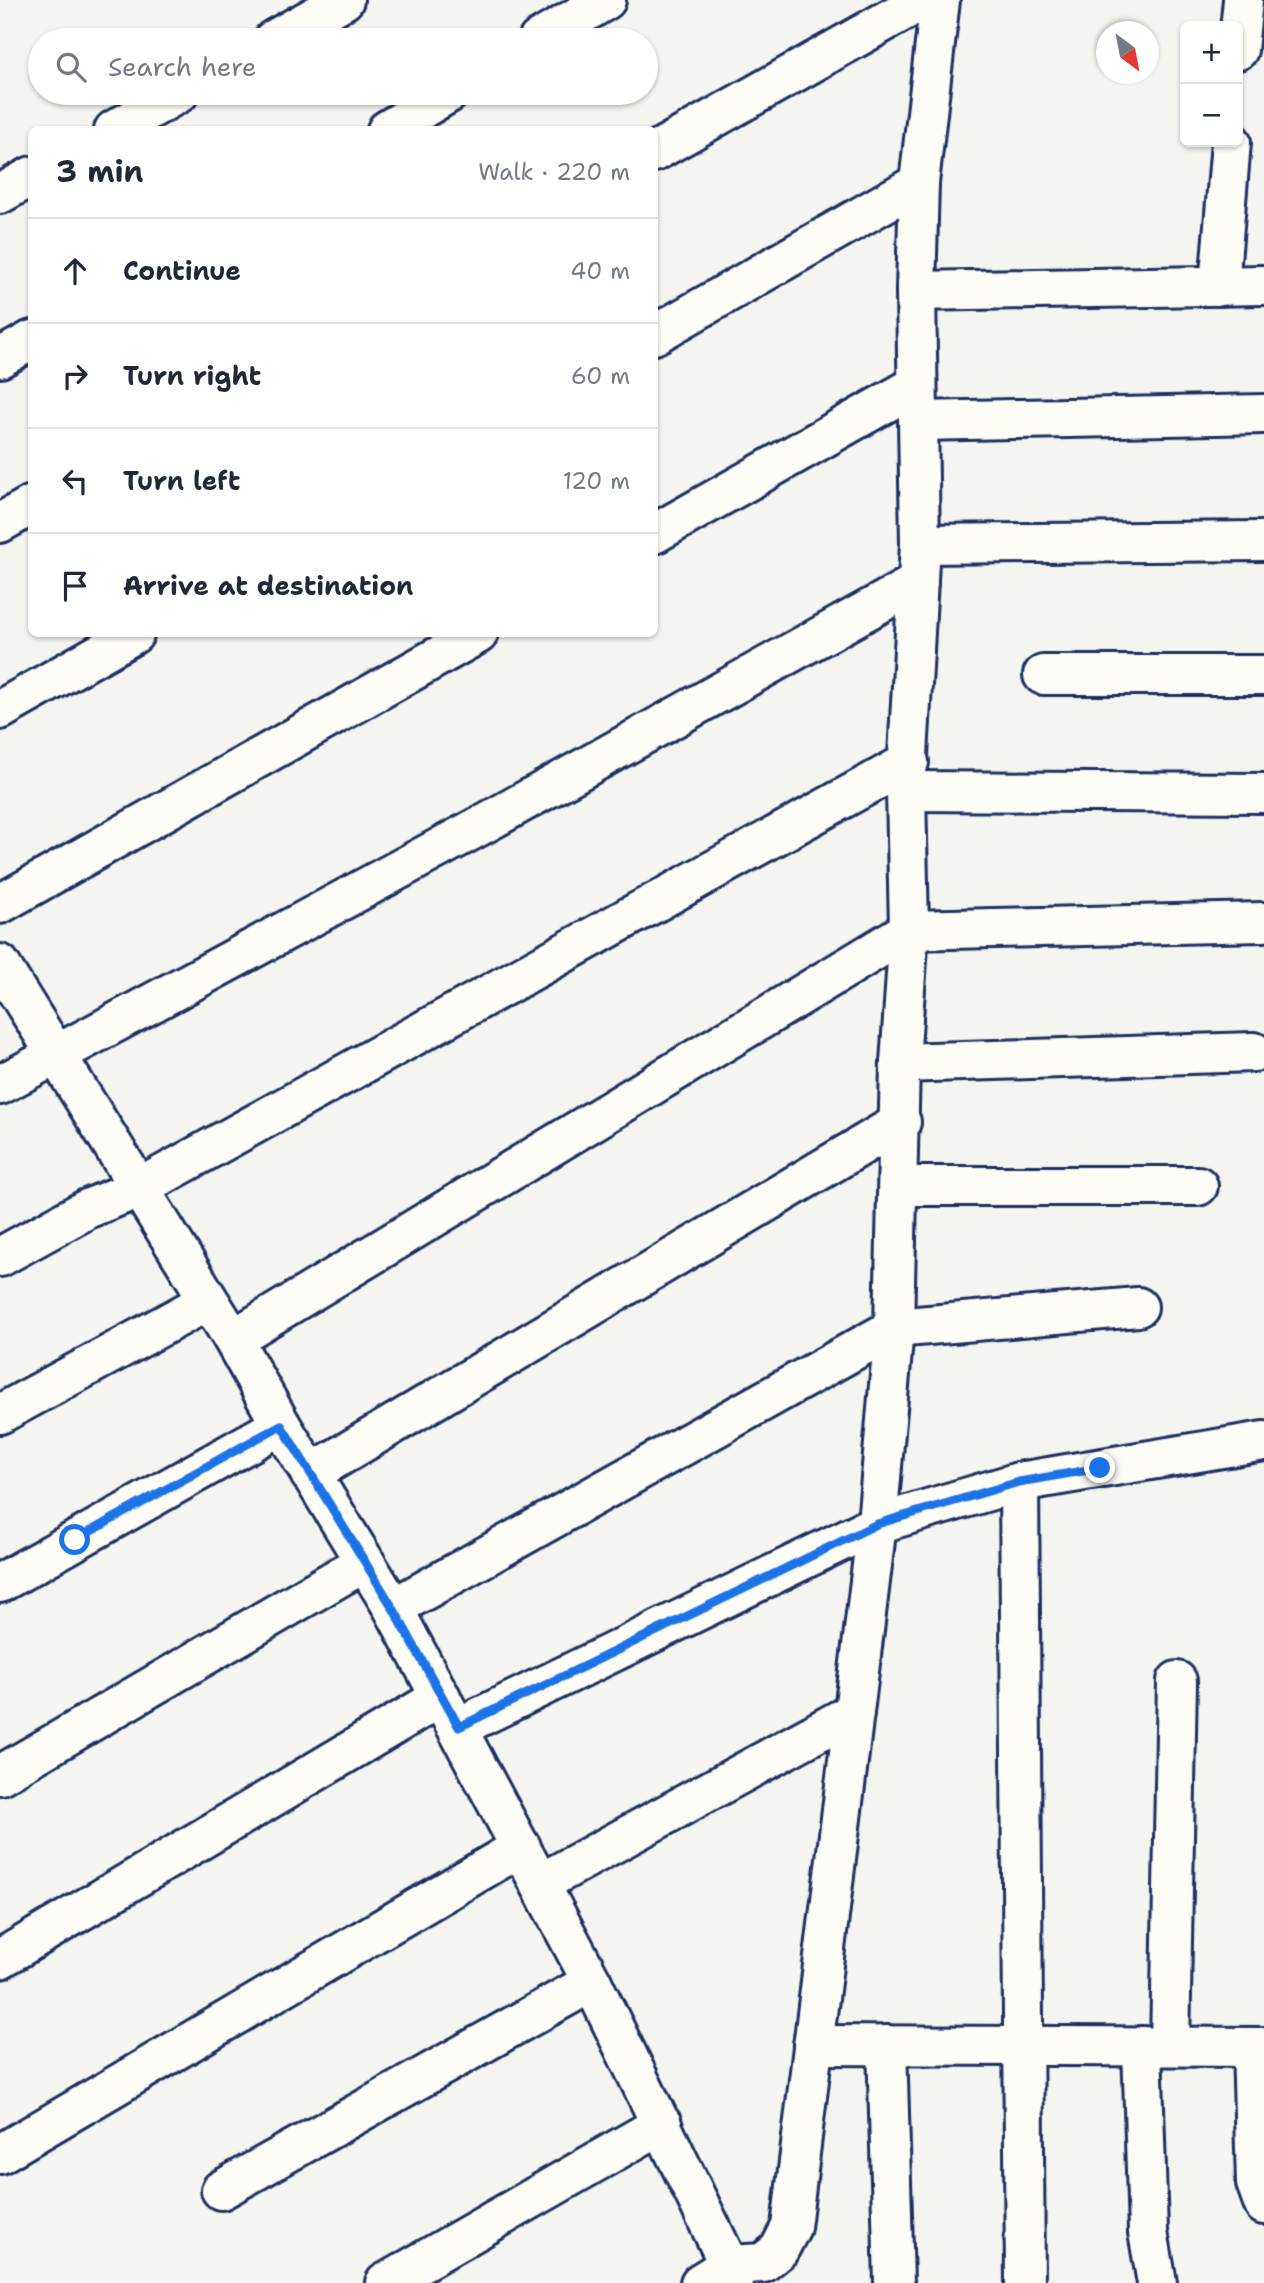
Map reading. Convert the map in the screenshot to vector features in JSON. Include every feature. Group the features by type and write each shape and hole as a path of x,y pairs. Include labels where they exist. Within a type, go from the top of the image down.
{"street":[{"path":"294,28 344,0"},
{"path":"558,28 606,0"},
{"path":"658,150 923,0"},
{"path":"0,964 233,1339 310,1474 393,1608 541,1882 662,2124 721,2277 763,2263 779,2250 791,2227 877,1524 894,1328 901,1122 900,1063 909,930 907,777 920,544 916,291 919,184 940,0"},
{"path":"1241,21 1243,0"},
{"path":"121,126 158,105"},
{"path":"394,126 429,105"},
{"path":"1219,286 1231,147"},
{"path":"0,194 28,178"},
{"path":"658,333 919,184"},
{"path":"916,291 1264,285"},
{"path":"0,358 28,342"},
{"path":"658,532 918,403 1264,414"},
{"path":"0,523 28,507"},
{"path":"920,544 1264,541"},
{"path":"0,1085 489,821 918,582"},
{"path":"0,710 129,637"},
{"path":"0,904 473,637"},
{"path":"1043,675 1264,675"},
{"path":"0,1257 87,1209 139,1188 907,777 1264,793"},
{"path":"233,1339 909,930 1264,922"},
{"path":"900,1063 1254,1052"},
{"path":"310,1474 901,1122"},
{"path":"898,1186 1198,1186"},
{"path":"0,1414 208,1301"},
{"path":"393,1608 894,1328 1138,1307"},
{"path":"0,1583 281,1425"},
{"path":"0,1959 450,1712 877,1524 1019,1482 1264,1441"},
{"path":"1019,1482 1021,2047 1025,2283"},
{"path":"0,1775 365,1562"},
{"path":"1157,2283 1148,2232 1177,1681"},
{"path":"541,1882 854,1712"},
{"path":"0,2154 522,1847"},
{"path":"221,2190 592,1982"},
{"path":"813,2045 1258,2047 1261,2190"},
{"path":"887,2045 894,2283"},
{"path":"386,2283 662,2124"}],"route":[{"path":"75,1540 281,1425 393,1608 459,1727 877,1524 1019,1482 1100,1468"}]}
